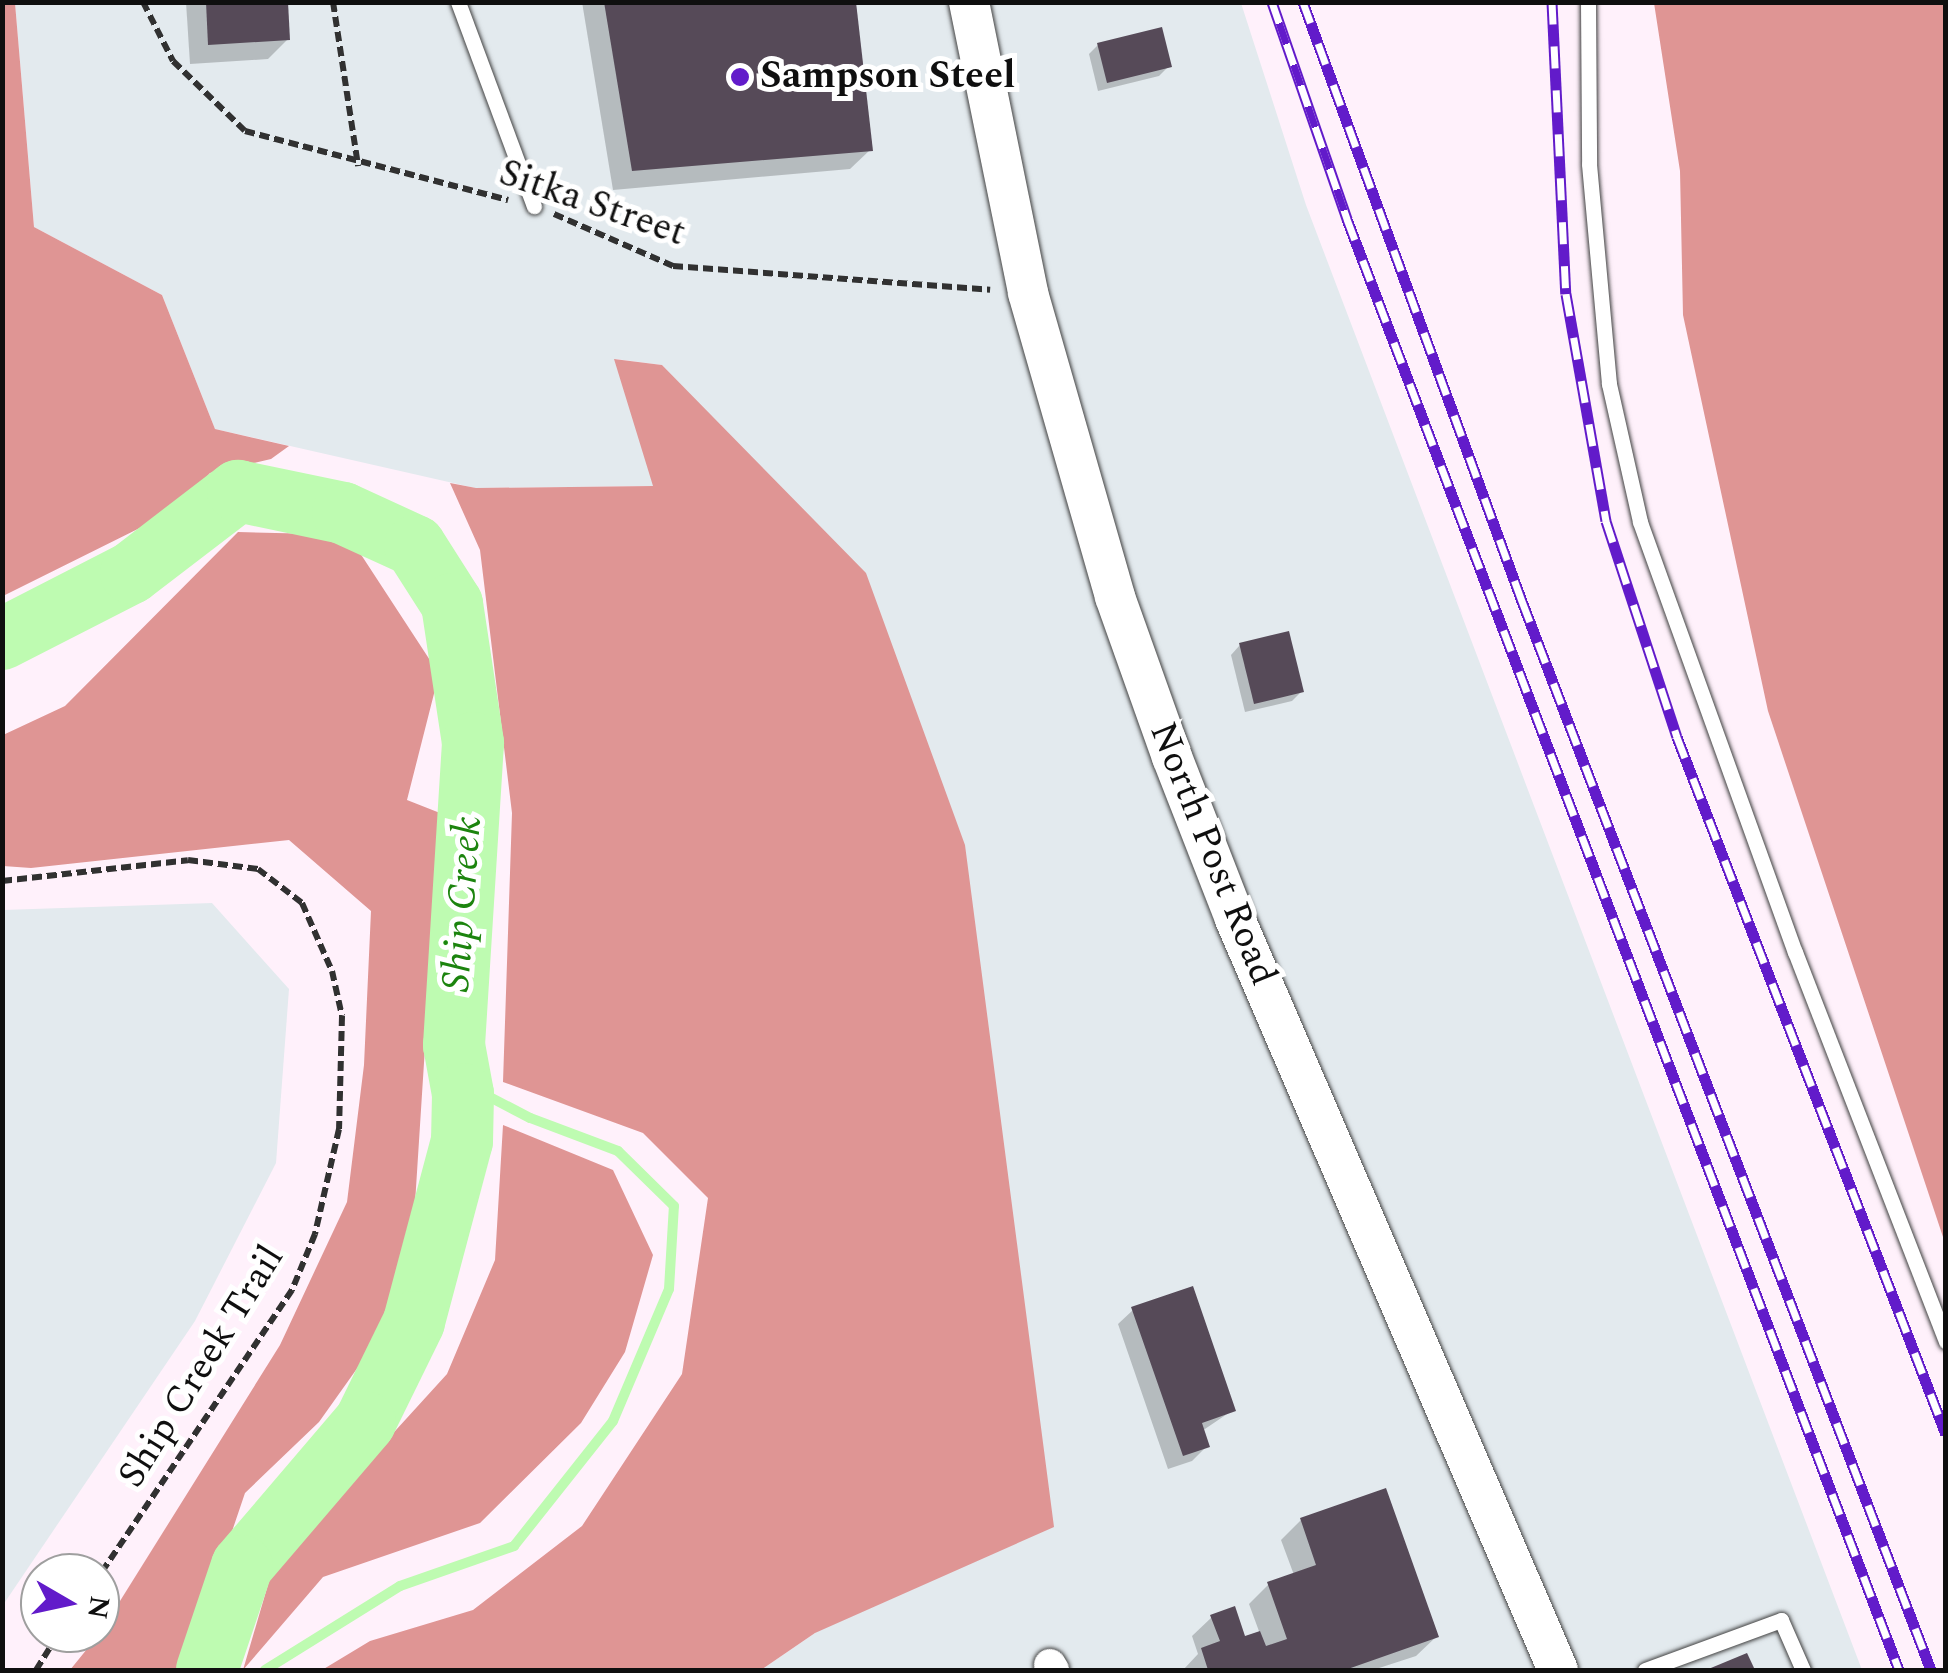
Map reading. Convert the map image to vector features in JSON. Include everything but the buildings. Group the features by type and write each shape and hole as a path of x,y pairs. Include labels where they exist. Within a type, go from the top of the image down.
{"street":[{"name":"North Post Road","path":"969,2 1028,294 1115,597 1242,938 1558,1670"}],"lane":[{"path":"458,2 534,206"},
{"path":"1588,2 1589,164 1609,384 1640,522 1795,952 1946,1342"},
{"path":"1646,1670 1781,1620 1803,1670"}],"path":[{"name":"Sitka Street","path":"143,2 173,61 245,131 358,166 534,206 673,266 1028,294"},
{"path":"333,2 358,166"},
{"name":"Ship Creek Trail","path":"2,880 188,860 258,869 302,904 332,971 342,1016 336,1145 316,1234 292,1290 115,1553"}],"shaded area":[{"path":"2,3 15,3 34,227 162,295 215,429 289,446 271,459 210,473 178,509 3,596"},
{"path":"15,3 1241,3 1306,205 1862,1670 761,1670 815,1633 759,468 662,365 616,359 654,486 475,488 215,429 162,295 34,227"},
{"path":"1654,3 1945,3 1945,1243 1768,711 1683,315 1680,171"},
{"path":"614,359 662,365 866,573 965,845 1054,1527 815,1633 761,1670 322,1670 370,1641 473,1610 582,1526 682,1374 708,1198 643,1133 503,1082 512,813 480,550 450,483 476,488 653,486"},
{"path":"238,532 319,534 360,553 439,674 407,800 440,813 414,1219 383,1332 319,1422 245,1493 185,1670 70,1670 84,1653 120,1653 120,1601 280,1345 347,1202 364,1065 371,911 289,840 31,868 3,866 3,735 65,706"},
{"path":"212,903 289,989 276,1163 195,1321 38,1553 20,1553 20,1580 3,1605 3,910"},
{"path":"503,1125 613,1170 653,1255 625,1352 581,1423 480,1523 323,1577 243,1670 274,1564 447,1374 495,1260"}],"waterway":[{"name":"Ship Creek","path":"2,639 131,573 238,491 343,513 415,546 452,604 473,743 454,1045 463,1094 462,1141 414,1322 365,1422 242,1566 207,1670"},
{"path":"265,1670 400,1586 514,1546 613,1421 669,1289 674,1206 618,1151 530,1118 461,1082"}],"railway":[{"path":"1272,2 1347,219 1899,1670"},
{"path":"1303,2 1522,601 1931,1670"},
{"path":"1552,2 1566,294 1606,521 1677,737 1946,1434"}],"place":[{"name":"Sampson Steel","path":"740,77"}]}
